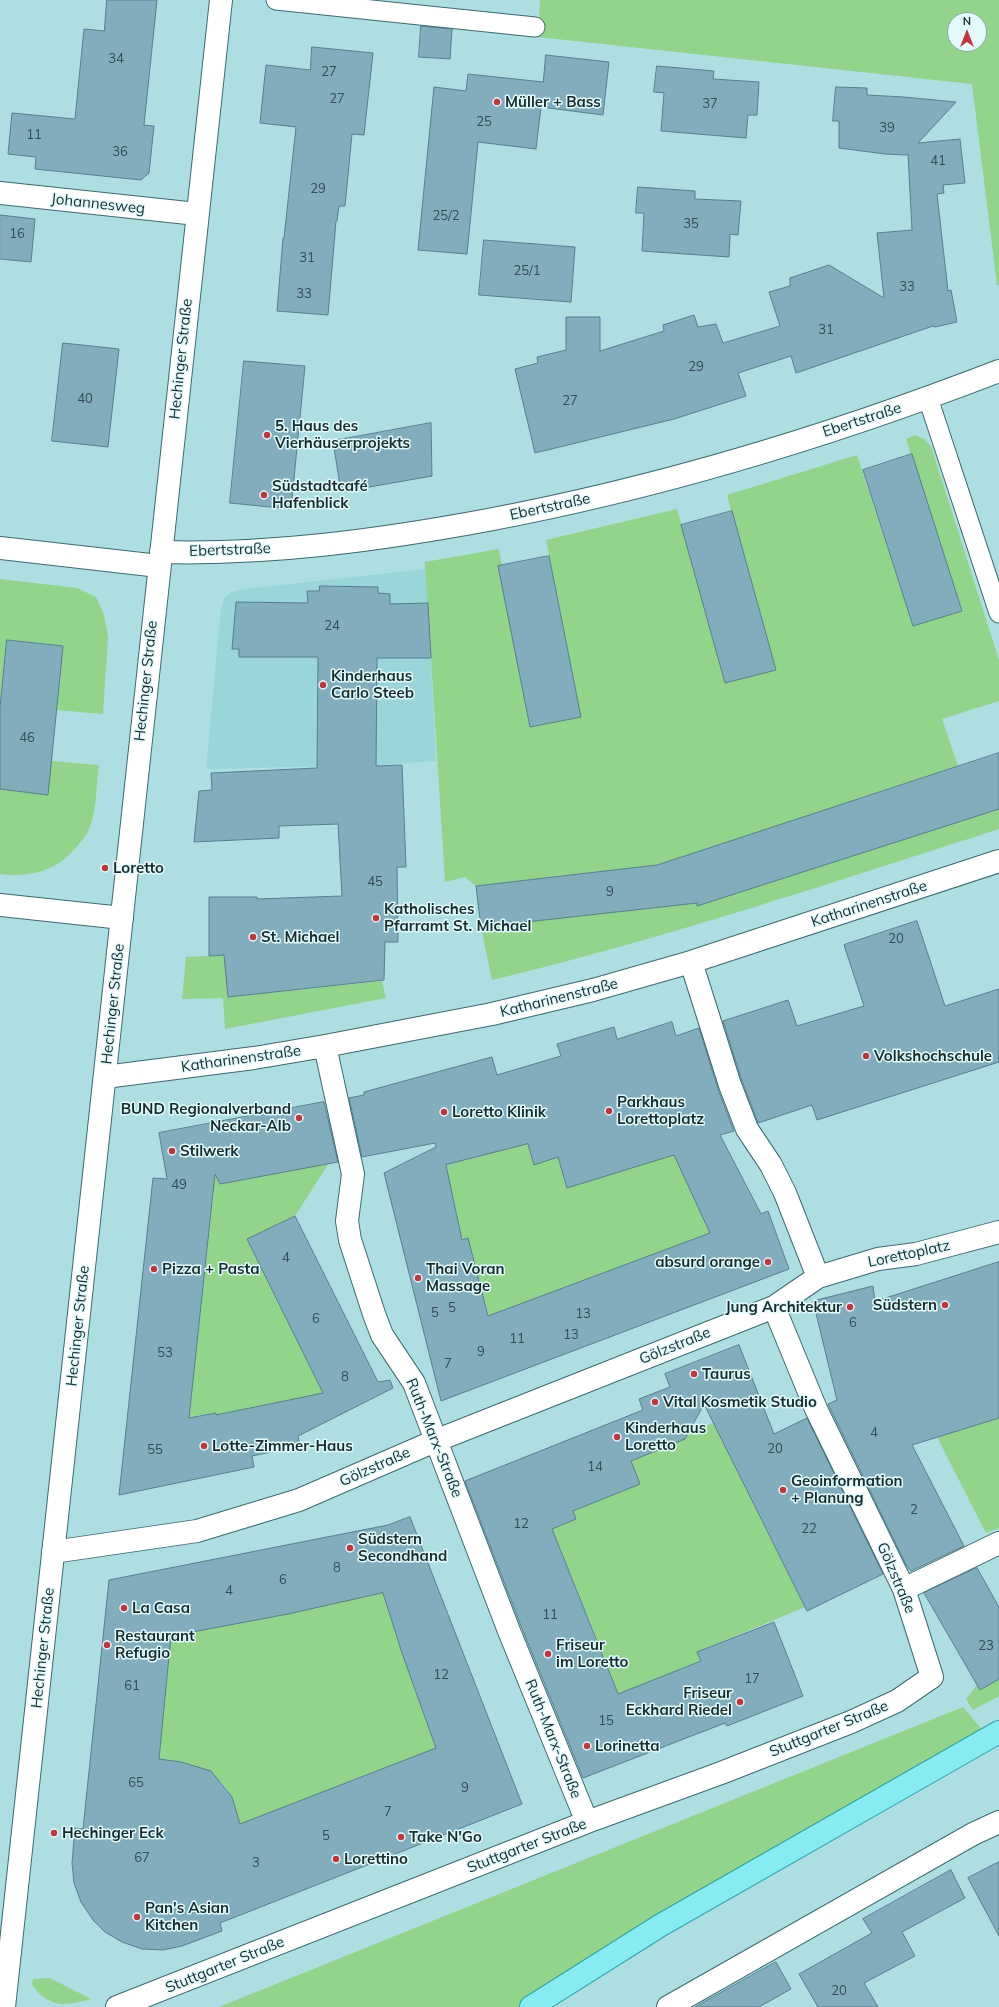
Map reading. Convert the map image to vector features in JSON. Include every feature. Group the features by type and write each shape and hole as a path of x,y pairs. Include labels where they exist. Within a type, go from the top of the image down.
{"main road":[{"path":"531,2007 661,1924 999,1732"}],"street":[{"name":"Hechinger Straße","path":"4,2007 221,0"},
{"name":"Johannesweg","path":"0,193 197,214"},
{"name":"Ebertstraße","path":"0,548 160,559 360,541 411,534 581,501 681,476 853,424 999,372"},
{"name":"Katharinenstraße","path":"105,1076 238,1060 324,1046 534,1004 630,980 691,962 999,861"},
{"path":"0,905 122,918"},
{"path":"691,962 730,1084 747,1129 771,1165 785,1192 818,1276"},
{"name":"Ruth-Marx-Straße","path":"324,1046 353,1174 347,1221 350,1240 374,1314 382,1335 414,1383 509,1631 586,1822"},
{"name":"Lorettoplatz","path":"818,1276 878,1259 923,1252 999,1232"},
{"name":"Gölzstraße","path":"53,1552 197,1531 299,1500 435,1440 774,1307 818,1276"},
{"name":"Gölzstraße","path":"774,1307 816,1409 904,1588 932,1677"},
{"path":"904,1588 999,1543"},
{"name":"Stuttgarter Straße","path":"117,2007 586,1822 720,1773 851,1722 897,1701 932,1677"},
{"path":"668,2007 953,1846 999,1822"}],"lane":[{"path":"276,0 535,27"},
{"path":"928,398 999,613"}],"shaded area":[{"name":"Kinderhaus Carlo Steeb","path":"426,569 436,761 376,765 206,769 221,609 224,598 232,592 244,589"}],"green space":[{"path":"540,0 999,0 999,285 997,285 972,84 538,37"},
{"path":"915,435 924,439 931,446 999,660 999,701 942,719 958,766 856,799 872,849 999,809 999,829 810,890 620,947 492,980 481,927 569,917 564,876 476,886 465,877 445,882 425,562 499,549 530,727 581,717 546,540 677,509 725,683 776,669 727,495 857,455 913,626 962,611 906,439","holes":["832,809 697,905 682,857"]},
{"path":"0,579 77,588 96,597 104,615 108,637 103,714 56,710 63,646 7,640 0,708"},
{"path":"51,761 99,765 95,808 88,832 71,853 54,866 23,875 0,874 0,789 48,795"},
{"path":"224,955 229,997 382,981 386,998 225,1029 223,998 182,999 186,957"},
{"path":"525,1133 535,1164 558,1157 674,1155 745,1220 489,1317 468,1238 405,1256 398,1231 457,1215 453,1195 393,1210 386,1181 516,1147"},
{"path":"329,1163 295,1216 247,1240 336,1417 292,1399 216,1415 215,1413 196,1416 196,1418 189,1418 214,1191 205,1190 206,1177 241,1171 244,1180"},
{"path":"762,1403 730,1456 805,1607 698,1652 701,1661 614,1696 593,1665 605,1660 552,1529 573,1511 640,1484 627,1451 655,1441 665,1447 685,1439 689,1433"},
{"path":"999,1418 999,1528 986,1533 937,1437"},
{"path":"383,1593 402,1653 436,1749 240,1825 232,1798 219,1780 211,1774 191,1765 180,1762 159,1760 171,1636"},
{"path":"999,1679 999,1696 973,1710 966,1699 977,1685 980,1690"},
{"path":"963,1707 989,1738 531,2007 219,2007"},
{"path":"50,1978 91,1999 64,2004 44,1998 32,1985 33,1979"}],"building":[{"path":"107,0 157,0 144,125 154,126 149,173 141,180 35,169 36,157 8,154 12,113 75,119 84,29 104,31"},
{"path":"421,26 452,29 450,59 419,57"},
{"path":"312,47 373,53 364,135 352,134 345,206 339,206 336,221 328,315 277,311 283,238 296,127 260,123 266,65 310,70"},
{"path":"546,55 609,62 603,115 541,107 536,149 478,142 467,254 418,250 434,87 466,91 468,74 543,82"},
{"path":"657,66 714,71 713,79 759,82 757,115 748,115 746,138 661,131 664,93 654,92"},
{"path":"836,87 867,88 867,95 956,102 918,143 960,139 965,183 943,185 944,193 937,194 948,291 951,290 957,322 935,327 933,326 796,373 791,356 738,373 746,396 674,419 535,453 515,369 538,363 537,357 566,350 566,317 600,317 600,351 664,331 663,325 694,315 698,327 716,324 723,343 780,326 769,292 790,286 790,278 829,265 884,298 877,233 912,230 908,154 885,154 839,148 839,121 833,121"},
{"path":"638,187 695,191 695,199 741,201 738,235 730,234 729,257 642,251 644,213 636,213"},
{"path":"0,215 35,219 31,262 0,259"},
{"path":"484,240 575,247 571,302 479,295"},
{"path":"63,343 119,349 108,447 52,441"},
{"name":"5. Haus des Vierhäuserprojekts","path":"244,361 305,366 291,509 230,503"},
{"path":"431,423 432,476 341,492 333,441"},
{"path":"912,454 962,611 913,626 863,470"},
{"path":"732,511 776,670 725,683 681,525"},
{"path":"549,556 581,717 530,727 498,566"},
{"path":"320,586 378,587 378,593 390,594 390,604 428,603 431,658 377,658 376,766 402,765 406,867 397,867 398,942 385,942 384,980 228,997 224,955 209,956 209,897 257,897 257,899 342,896 338,824 279,826 279,838 194,842 199,791 212,790 211,773 317,768 318,657 239,657 239,649 232,649 236,602 308,603 307,591 319,591"},
{"path":"7,640 63,646 48,795 0,789 0,708"},
{"path":"999,753 999,809 697,906 697,903 481,927 476,886 657,865"},
{"name":"Volkshochschule","path":"917,921 945,1006 999,989 999,1062 817,1120 812,1105 758,1123 742,1081 723,1021 788,1000 797,1026 864,1006 844,945"},
{"path":"672,1022 676,1036 699,1028 718,1089 734,1131 720,1135 761,1214 768,1211 789,1269 441,1401 384,1173 436,1147 435,1143 362,1157 349,1098 364,1095 364,1092 492,1057 497,1075 561,1056 557,1044 614,1027 617,1039","holes":["528,1144 534,1165 558,1157 567,1188 674,1155 710,1233 488,1316 468,1238 462,1240 446,1165"]},
{"path":"324,1102 338,1162 220,1184 215,1174 189,1418 216,1413 216,1415 323,1393 247,1239 295,1216 378,1382 390,1380 393,1388 298,1436 300,1446 252,1456 254,1467 119,1495 153,1178 167,1179 159,1133"},
{"path":"999,1262 999,1418 912,1445 964,1546 911,1571 906,1565 828,1404 837,1400 813,1301 873,1286 875,1301"},
{"path":"739,1345 774,1434 807,1418 883,1574 807,1611 704,1404 685,1439 631,1461 640,1484 573,1511 576,1519 552,1529 618,1694 701,1661 697,1652 774,1622 803,1696 727,1726 725,1723 583,1778 521,1626 465,1481 643,1410 639,1399 670,1387 665,1374"},
{"path":"410,1517 522,1804 220,1923 222,1931 182,1946 163,1950 142,1949 122,1942 105,1932 93,1920 81,1902 74,1883 72,1863 75,1828 83,1829 109,1580 388,1525","holes":["383,1593 402,1653 436,1748 240,1824 232,1797 211,1771 181,1762 159,1759 171,1636 288,1614"]},
{"path":"977,1568 999,1607 999,1679 980,1690 924,1593"},
{"path":"999,1862 999,1936 968,1878"},
{"path":"951,1870 965,1898 902,1932 915,1956 864,1983 878,2007 818,2007 799,1974 872,1933 863,1919"},
{"path":"776,1962 791,1989 759,2007 695,2007"}],"place":[{"name":"Müller + Bass","path":"497,102"},
{"name":"5. Haus des Vierhäuserprojekts","path":"267,435"},
{"name":"Südstadtcafé Hafenblick","path":"264,495"},
{"name":"Kinderhaus Carlo Steeb","path":"323,685"},
{"name":"Loretto","path":"105,868"},
{"name":"Katholisches Pfarramt St. Michael","path":"376,918"},
{"name":"St. Michael","path":"253,937"},
{"name":"Volkshochschule","path":"866,1056"},
{"name":"Parkhaus Lorettoplatz","path":"609,1111"},
{"name":"Loretto Klinik","path":"444,1112"},
{"name":"BUND Regionalverband Neckar-Alb","path":"299,1118"},
{"name":"Stilwerk","path":"172,1151"},
{"name":"absurd orange","path":"768,1262"},
{"name":"Pizza + Pasta","path":"154,1269"},
{"name":"Thai Voran Massage","path":"418,1278"},
{"name":"Südstern","path":"945,1305"},
{"name":"Jung Architektur","path":"850,1307"},
{"name":"Taurus","path":"694,1374"},
{"name":"Vital Kosmetik Studio","path":"655,1402"},
{"name":"Kinderhaus Loretto","path":"617,1437"},
{"name":"Lotte-Zimmer-Haus","path":"204,1446"},
{"name":"Geoinformation + Planung","path":"783,1490"},
{"name":"Südstern Secondhand","path":"350,1548"},
{"name":"La Casa","path":"124,1608"},
{"name":"Restaurant Refugio","path":"107,1645"},
{"name":"Friseur im Loretto","path":"548,1654"},
{"name":"Friseur Eckhard Riedel","path":"740,1702"},
{"name":"Lorinetta","path":"587,1746"},
{"name":"Hechinger Eck","path":"54,1833"},
{"name":"Take N'Go","path":"401,1837"},
{"name":"Lorettino","path":"336,1859"},
{"name":"Pan's Asian Kitchen","path":"137,1917"}]}
